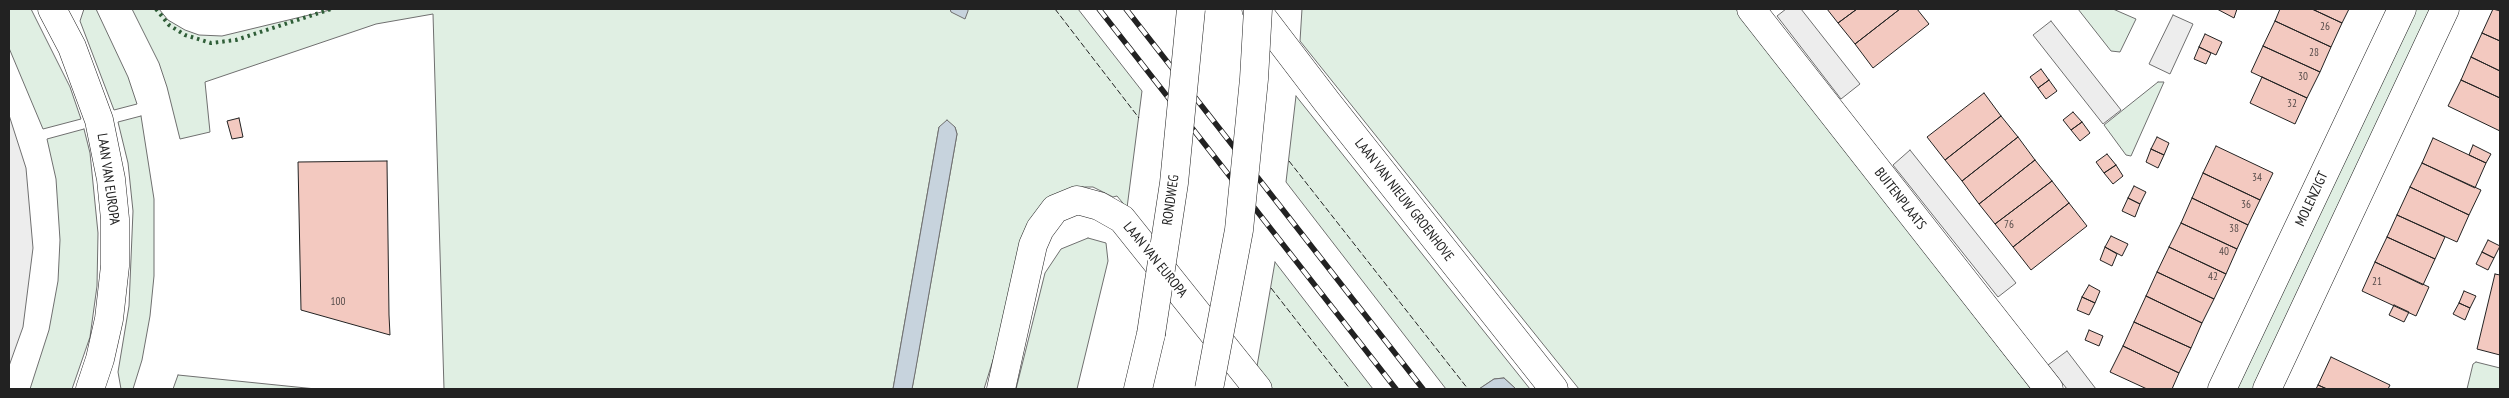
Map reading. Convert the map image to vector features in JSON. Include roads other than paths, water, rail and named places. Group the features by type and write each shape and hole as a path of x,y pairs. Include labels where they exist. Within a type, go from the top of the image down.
{"main road":[{"name":"LAAN VAN EUROPA","path":"52,9 72,47 90,90 101,127 111,179 115,219 115,266 108,319 100,359 90,389"},
{"name":"RONDWEG","path":"1138,389 1151,334 1174,183 1191,9"},
{"path":"1209,389 1239,230 1254,79 1257,9"},
{"name":"LAAN VAN NIEUW GROENHOVE","path":"1257,9 1327,102 1554,389"},
{"name":"BUITENPLAATS","path":"1751,9 2049,389"},
{"name":"MOLENZIGT","path":"2222,389 2402,9"},
{"path":"2267,389 2446,9"},
{"name":"LAAN VAN EUROPA","path":"1001,389 1033,245 1040,230 1055,209 1077,200 1099,206 1122,219 1258,389"},
{"name":"LAAN VAN EUROPA","path":"100,359 103,389"}],"railway":[{"path":"1099,9 1396,389"},
{"path":"1126,9 1423,389"}]}
